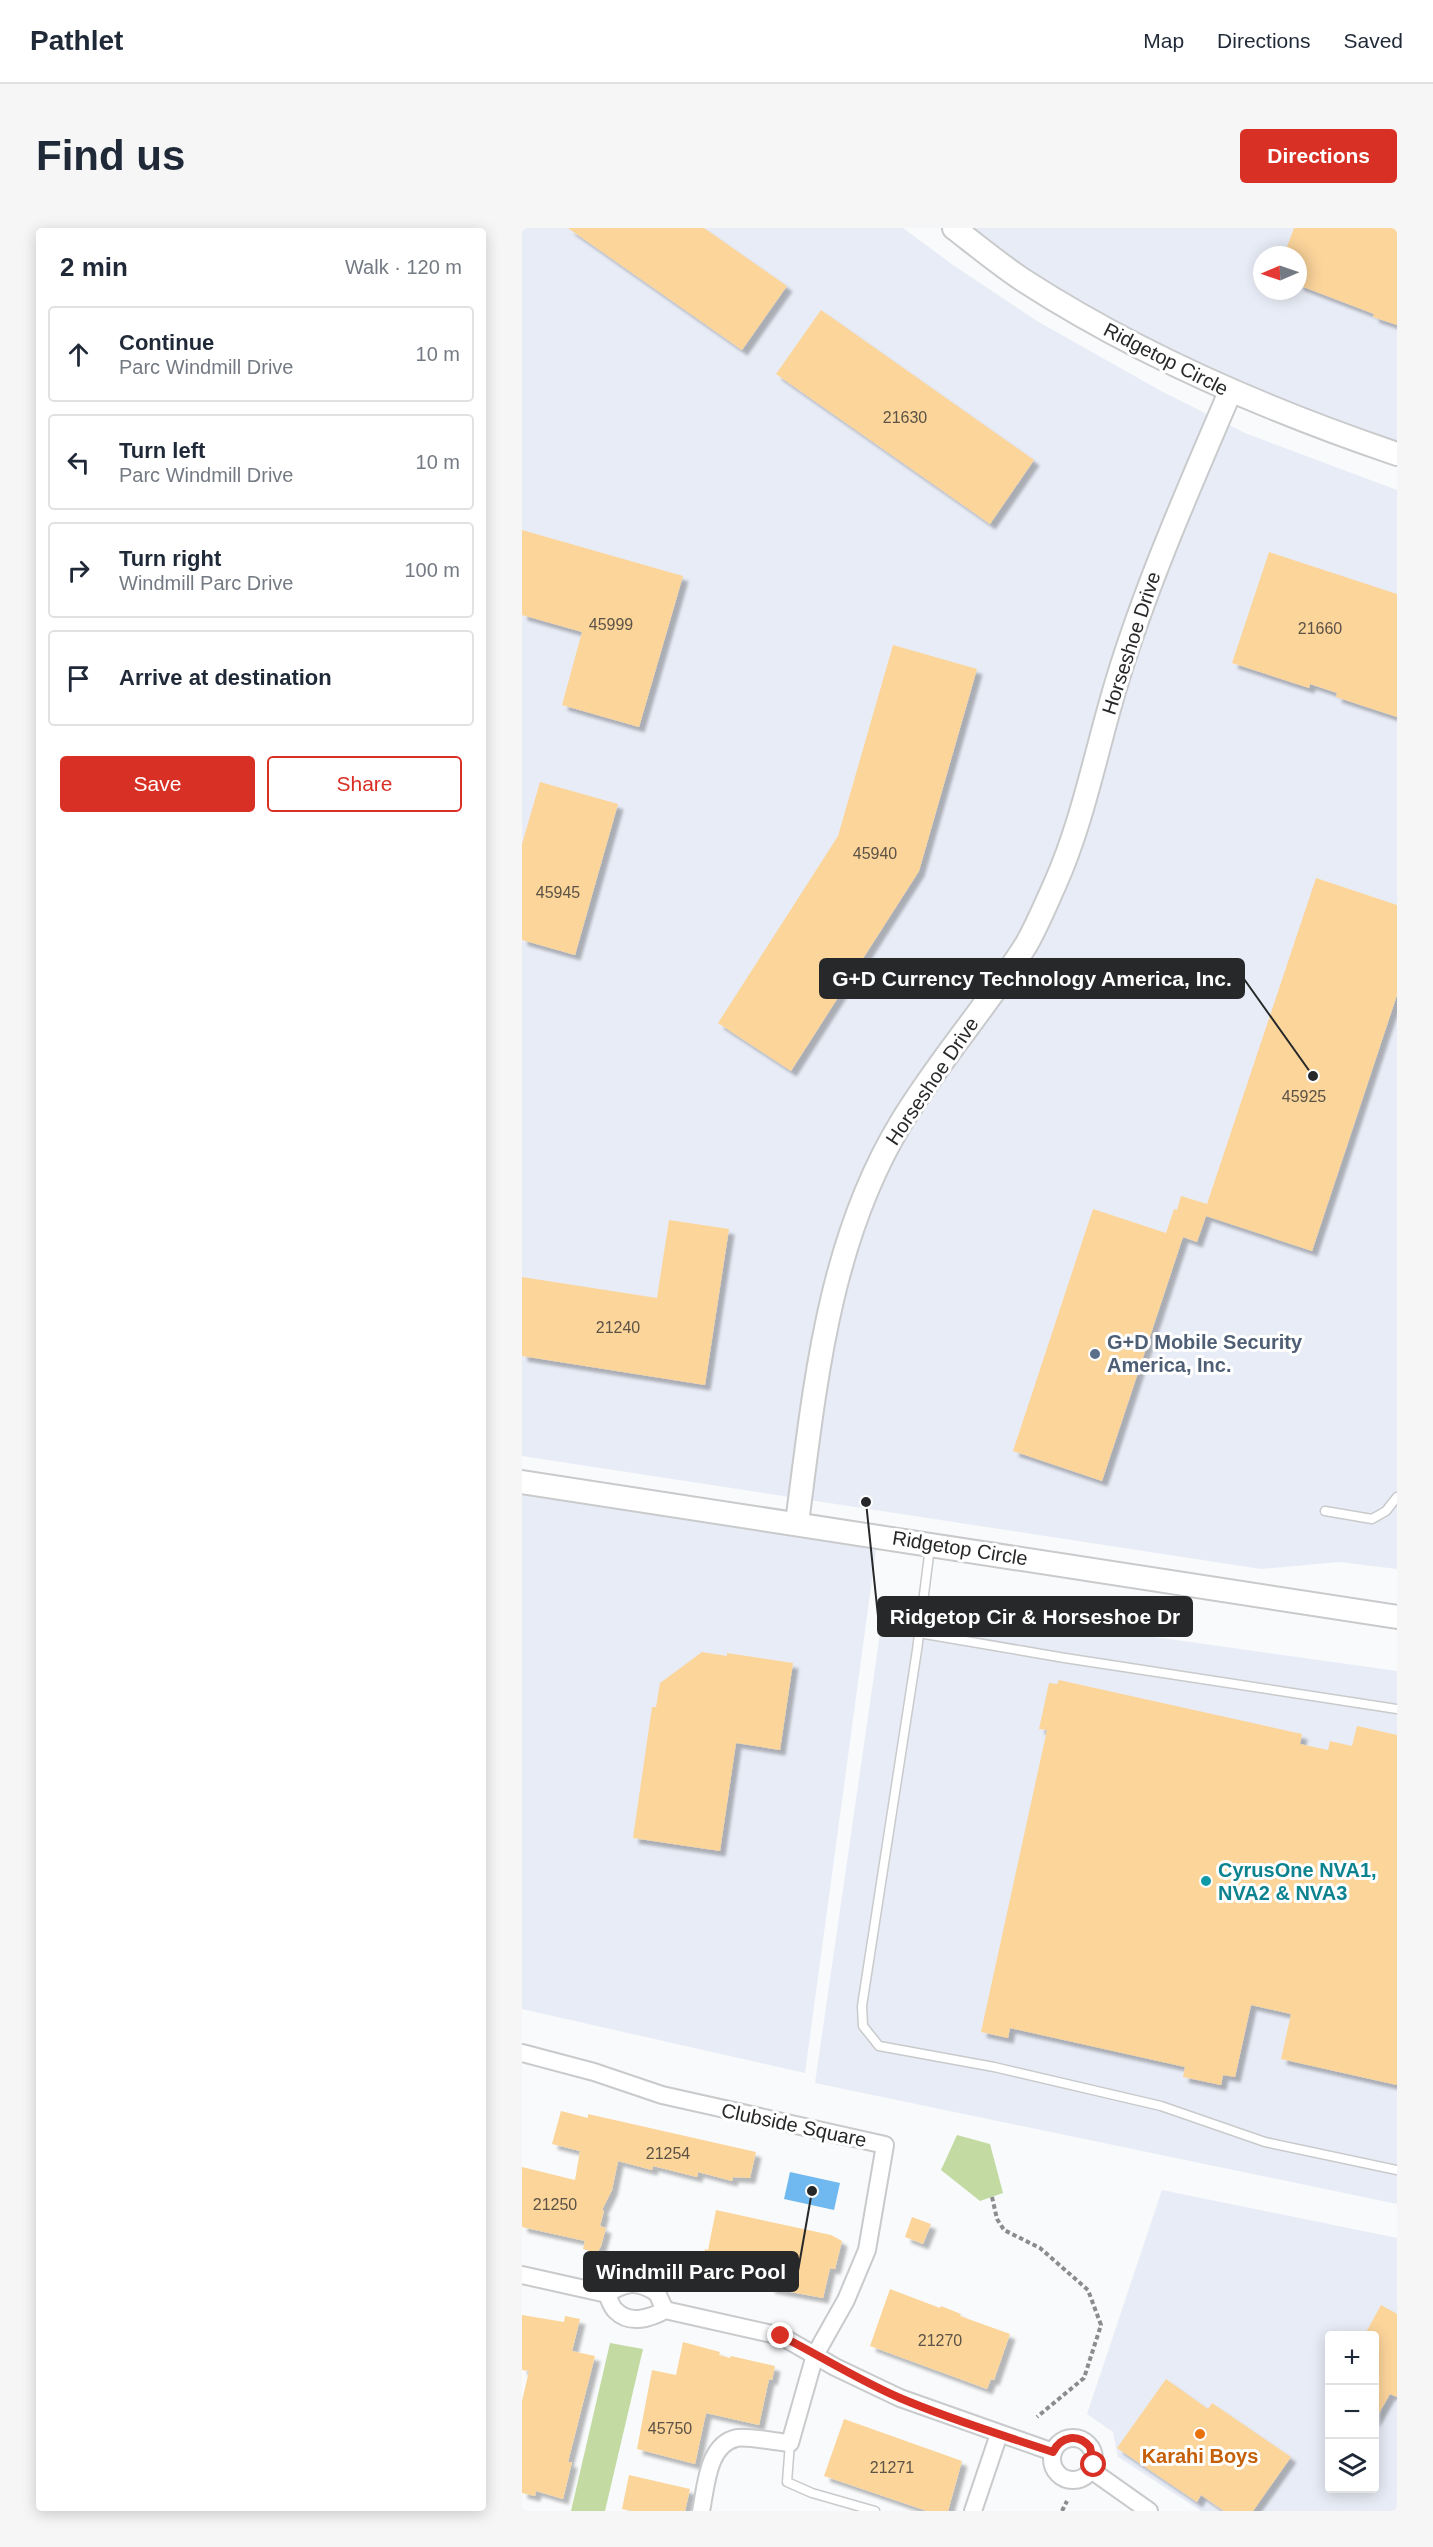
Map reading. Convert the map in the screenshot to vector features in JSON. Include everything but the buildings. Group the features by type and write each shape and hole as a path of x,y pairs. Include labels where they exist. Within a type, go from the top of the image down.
{"street":[{"name":"Ridgetop Circle","path":"954,228 1041,291 1099,325 1230,392 1397,454"},
{"name":"Horseshoe Drive","path":"797,1523 825,1328 841,1261 859,1210 901,1122 1027,942 1056,880 1071,843 1137,618 1167,540 1230,392"},
{"name":"Ridgetop Circle","path":"522,1482 1397,1617"},
{"name":"Clubside Square","path":"522,2053 594,2072 662,2095 885,2145 867,2250 846,2300 815,2355"},
{"path":"522,2275 607,2294 625,2284 638,2284 657,2293 665,2310"},
{"path":"607,2294 616,2312 641,2320 665,2310 781,2336 835,2367 900,2398 1053,2452"},
{"path":"701,2511 710,2463 724,2444 737,2438 790,2443 815,2355"},
{"path":"973,2511 999,2434"},
{"path":"1067,2438 1086,2442 1093,2452 1094,2465 1091,2470 1080,2479 1067,2480 1056,2472 1051,2459 1060,2441 1067,2438"},
{"path":"1091,2470 1149,2511"}],"lane":[{"path":"1325,1511 1372,1519 1386,1511 1397,1497"},
{"path":"930,1544 919,1633 862,2006 863,2026 879,2046 994,2067 1150,2104 1265,2142 1397,2170"},
{"path":"919,1633 1397,1709"},
{"path":"790,2443 787,2482 812,2493 875,2511"}],"path":[{"path":"992,2197 997,2219 1004,2230 1040,2248 1086,2287 1101,2325 1084,2378 1037,2417"},
{"path":"1062,2511 1067,2501"}],"shaded area":[{"path":"522,228 903,228 953,265 1037,321 1161,391 1245,433 1397,490 1397,1569 1339,1562 1261,1569 522,1456"},
{"path":"954,228 1397,228 1397,454 1230,392"},
{"path":"522,1482 878,1535 805,2073 522,2009"},
{"path":"885,1599 1397,1671 1397,2204 815,2083"},
{"path":"1162,2190 1397,2238 1397,2511 1201,2511 1118,2457 1113,2432 1087,2414"}],"green space":[{"path":"957,2135 990,2144 1003,2193 980,2201 941,2170"},
{"path":"610,2343 643,2349 605,2511 571,2511"}],"water":[{"path":"790,2172 840,2183 834,2210 784,2199"}],"place":[{"name":"G+D Currency Technology America, Inc.","path":"1313,1076"},
{"name":"G+D Mobile Security America, Inc.","path":"1095,1354"},
{"name":"Ridgetop Cir & Horseshoe Dr","path":"866,1502"},
{"name":"CyrusOne NVA1, NVA2 & NVA3","path":"1206,1881"},
{"name":"Windmill Parc Pool","path":"812,2191"},
{"name":"Karahi Boys","path":"1200,2434"}],"route":[{"path":"781,2336 835,2367 900,2398 999,2434 1053,2452 1060,2441 1067,2438 1080,2439 1086,2442 1093,2452 1094,2465"}]}
